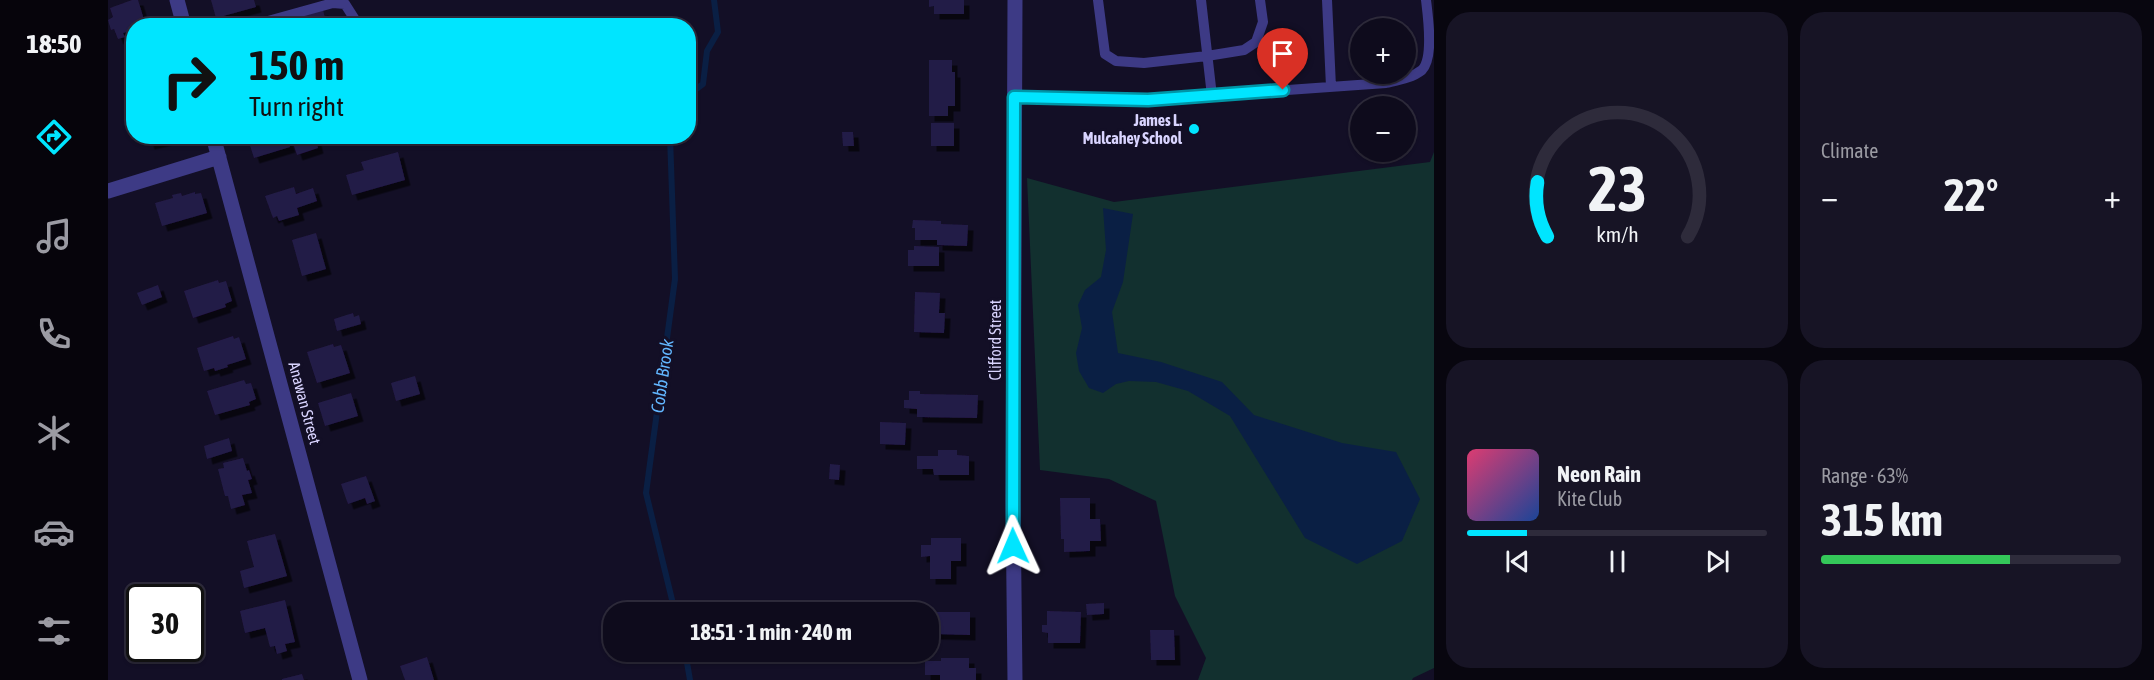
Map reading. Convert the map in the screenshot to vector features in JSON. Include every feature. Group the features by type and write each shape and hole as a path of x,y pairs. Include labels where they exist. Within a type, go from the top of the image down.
{"street":[{"path":"177,0 182,18"},
{"name":"Clifford Street","path":"1015,0 1013,502 1015,680"},
{"name":"Anawan Street","path":"215,144 360,680"},
{"path":"108,191 219,157"}],"lane":[{"path":"1098,0 1104,54 1116,62 1144,63 1244,50 1256,42 1263,22 1260,0"},
{"path":"1201,0 1212,96"},
{"path":"1327,0 1331,87"},
{"path":"1014,97 1148,100 1386,83 1410,77 1424,68 1430,49 1426,0"},
{"path":"279,18 333,3 345,4 354,18"}],"green space":[{"path":"1434,152 1434,668 1412,680 1198,680 1206,658 1175,596 1156,501 1109,479 1040,470 1027,178 1114,202 1430,162"}],"water":[{"path":"1103,208 1133,214 1123,282 1112,312 1118,353 1161,362 1222,382 1254,415 1342,443 1396,452 1420,499 1402,541 1357,564 1305,538 1230,416 1188,391 1156,382 1129,381 1116,384 1103,393 1089,388 1079,371 1076,353 1082,328 1078,305 1085,290 1101,277 1106,250"}],"building":[{"path":"138,0 144,18 126,18 126,32 123,33 125,37 118,39 114,29 111,30 108,20 113,17 110,8"},
{"path":"211,0 254,0 256,7 216,18"},
{"path":"929,0 964,0 964,14 934,14 934,6 929,7"},
{"path":"323,10 325,18 296,18"},
{"path":"929,60 952,60 952,72 955,72 955,106 948,106 948,116 929,116"},
{"path":"931,123 954,123 954,146 931,146"},
{"path":"842,132 853,132 854,146 843,146"},
{"path":"250,144 289,144 290,147 254,158"},
{"path":"293,144 317,144 318,148 297,155"},
{"path":"398,152 405,180 352,195 346,175 364,170 361,162"},
{"path":"294,187 296,194 313,188 317,201 297,208 299,215 279,221 277,216 273,218 265,196"},
{"path":"195,192 195,194 201,193 207,213 162,226 155,203 173,198 172,195 181,193 182,196"},
{"path":"913,220 968,225 967,246 937,245 937,240 915,240"},
{"path":"316,233 326,269 302,276 292,240"},
{"path":"914,246 939,247 939,266 908,266 908,250 914,250"},
{"path":"218,280 219,283 226,281 232,301 225,304 226,307 193,318 184,291"},
{"path":"158,285 162,297 142,305 137,293"},
{"path":"915,292 940,293 939,313 945,313 944,333 914,332"},
{"path":"353,313 354,317 359,315 361,324 337,331 334,319"},
{"path":"233,336 234,339 239,337 246,359 215,371 214,368 204,371 197,348"},
{"path":"333,344 334,347 341,345 350,373 317,383 307,352"},
{"path":"415,376 420,394 396,401 391,383"},
{"path":"244,380 246,384 251,383 256,399 249,402 250,405 215,415 207,391"},
{"path":"909,391 920,391 920,394 978,395 977,418 917,417 917,409 904,408 904,400 909,400"},
{"path":"351,393 358,416 325,426 318,403"},
{"path":"880,422 906,423 905,445 880,444"},
{"path":"229,438 232,451 207,459 204,446"},
{"path":"938,450 957,450 957,455 969,456 969,475 934,475 933,469 917,469 917,456 938,456"},
{"path":"243,458 252,479 248,480 252,493 242,495 245,505 231,509 218,469 224,468 223,463"},
{"path":"830,464 840,465 839,480 829,479"},
{"path":"366,476 375,501 367,504 365,498 348,504 341,484"},
{"path":"1060,498 1090,498 1090,519 1100,519 1101,541 1090,541 1090,551 1064,552 1064,539 1061,539"},
{"path":"275,534 287,576 244,588 240,571 254,567 247,541"},
{"path":"931,538 961,538 961,561 951,561 951,579 930,579 930,556 921,557 921,545 931,545"},
{"path":"285,600 295,642 285,644 287,651 277,654 275,646 270,647 265,628 245,633 240,611"},
{"path":"1104,603 1104,614 1087,615 1086,604"},
{"path":"1047,611 1081,612 1080,643 1048,643 1048,633 1042,632 1042,625 1047,625"},
{"path":"939,612 970,612 970,635 939,634"},
{"path":"1150,630 1174,630 1175,660 1151,660"},
{"path":"427,657 434,680 405,680 400,666"},
{"path":"941,658 969,658 969,668 976,668 976,680 940,680 940,675 925,675 925,662 941,661"},
{"path":"302,674 304,680 282,680 282,679"}],"waterway":[{"name":"Cobb Brook","path":"696,89 703,84 707,51 718,32 714,0"},
{"name":"Cobb Brook","path":"670,144 675,279 646,493 673,602"},
{"name":"Cobb Brook","path":"687,662 690,680"}],"place":[{"name":"James L. Mulcahey School","path":"1194,129"}],"route":[{"path":"1013,546 1014,97 1148,100 1283,90"}]}
